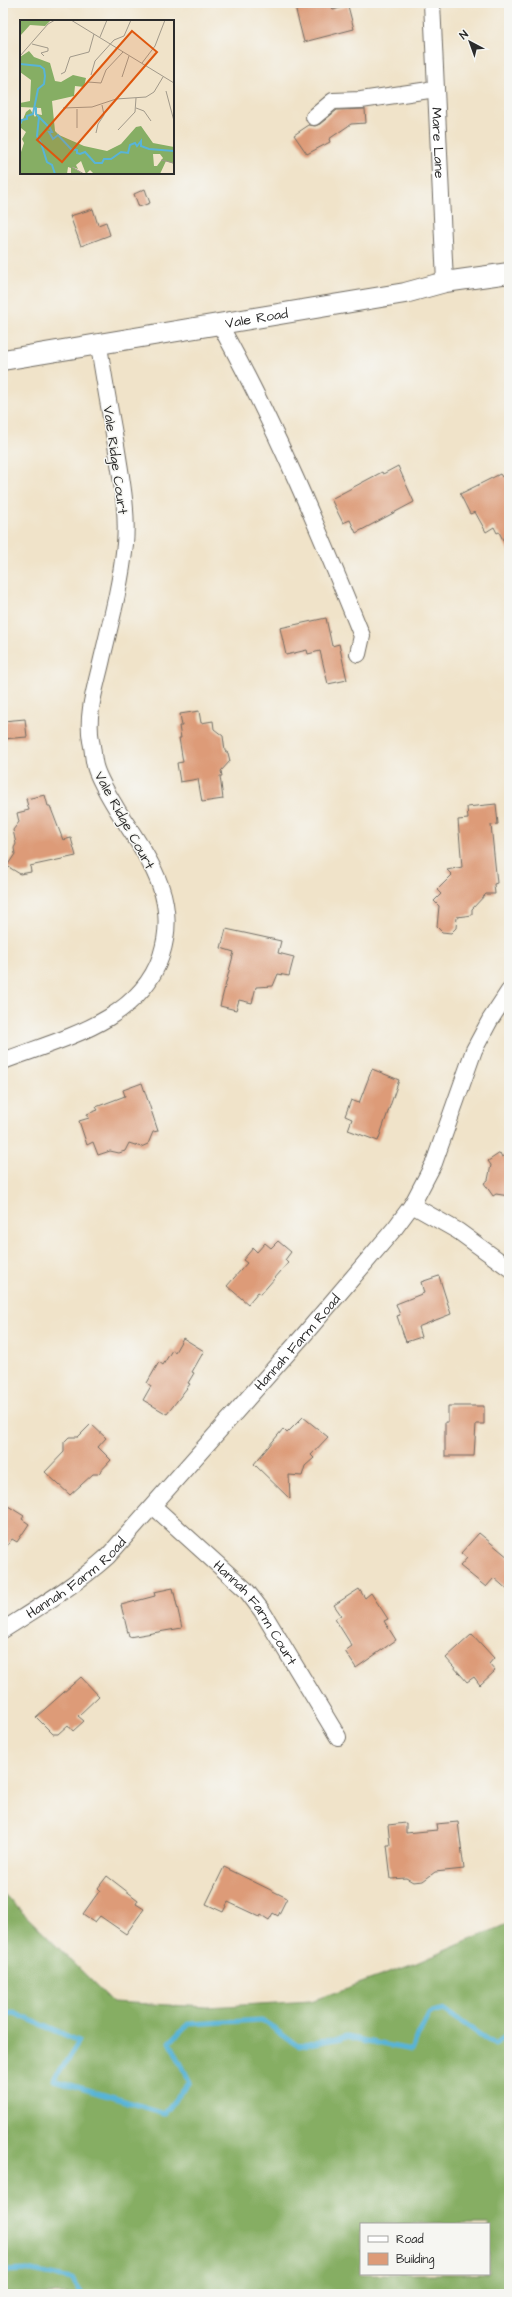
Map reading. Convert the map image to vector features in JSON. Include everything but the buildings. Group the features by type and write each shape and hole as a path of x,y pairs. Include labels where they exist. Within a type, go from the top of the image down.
{"main road":[{"name":"Vale Road","path":"3,360 99,346 405,293 445,282 509,273"}],"street":[{"name":"Mare Lane","path":"432,3 445,282"},
{"path":"314,117 333,101 361,100 436,89"},
{"path":"220,325 247,375 315,522 362,636 358,654"},
{"name":"Vale Ridge Court","path":"3,1061 92,1026 121,1011 145,987 160,959 166,939 168,919 162,888 151,863 110,798 98,773 90,732 93,697 117,591 125,544 122,483 99,346"},
{"name":"Hannah Farm Road","path":"3,1630 89,1573 108,1556 309,1330 395,1228 412,1205 434,1163 474,1050 509,991"},
{"path":"412,1205 458,1231 509,1268"},
{"name":"Hannah Farm Court","path":"153,1506 246,1590 262,1611 338,1736"}],"green space":[{"path":"3,1893 113,2002 207,2007 311,2001 414,1964 509,1923 509,2294 3,2294"}],"waterway":[{"path":"3,2014 14,2013 79,2041 54,2080 165,2113 190,2082 170,2042 188,2024 262,2020 298,2046 347,2037 411,2050 429,2014 444,2010 495,2045 509,2032"},
{"path":"3,2271 27,2270 72,2279 82,2294"}]}
